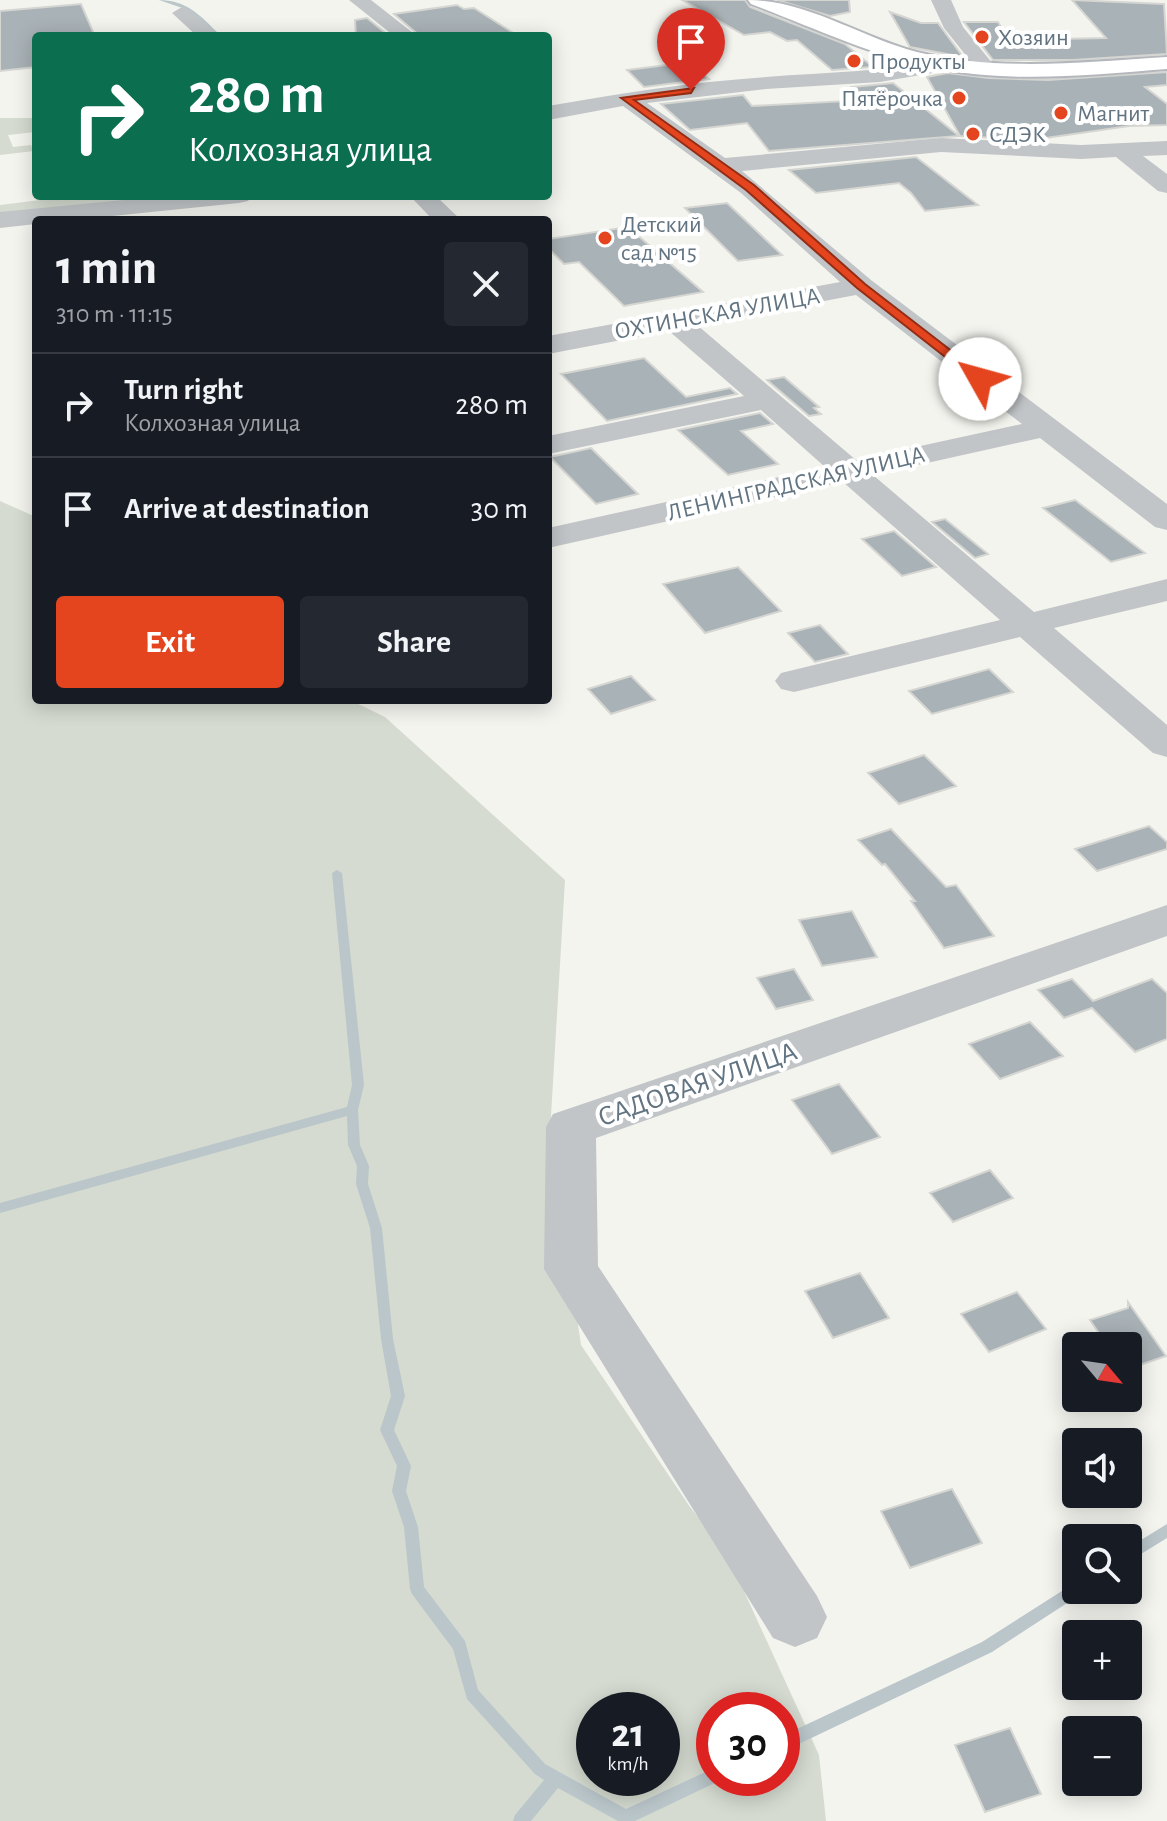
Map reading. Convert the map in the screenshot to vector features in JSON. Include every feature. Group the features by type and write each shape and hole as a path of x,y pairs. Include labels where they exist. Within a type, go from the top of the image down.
{"main road":[{"path":"758,0 905,55 948,65 1049,70 1167,63"}],"street":[{"path":"359,0 402,32"},
{"path":"941,0 952,25 987,69"},
{"path":"182,13 204,32"},
{"path":"552,112 626,98 767,83 912,74 948,65"},
{"path":"626,98 750,188 861,286 1167,520"},
{"path":"720,166 941,145 1122,151 1167,148"},
{"path":"1122,151 1167,186"},
{"path":"40,216 199,200"},
{"path":"426,200 444,216"},
{"path":"0,220 32,217"},
{"name":"ОХТИНСКАЯ УЛИЦА","path":"558,334 675,321 861,286"},
{"path":"675,321 1167,745"},
{"path":"552,444 767,400"},
{"name":"ЛЕНИНГРАДСКАЯ УЛИЦА","path":"552,537 1044,428"},
{"path":"794,681 1167,590"},
{"name":"САДОВАЯ УЛИЦА","path":"795,1617 571,1269 571,1127 1167,920"}],"shaded area":[{"path":"0,118 32,118 32,132 8,135 13,147 31,145 32,151 0,155"},
{"path":"40,200 138,200 0,217 0,205"},
{"path":"0,501 32,515 32,704 358,704 385,717 565,880 550,1133 581,1345 690,1507 726,1552 790,1692 696,1692 696,1796 800,1796 800,1714 819,1755 826,1821 0,1821"}],"building":[{"path":"682,0 745,0 750,7 845,44 873,67 832,70 797,40 787,41 770,32 744,35"},
{"path":"777,0 849,0 850,12 830,16"},
{"path":"1072,0 1164,4 1167,54 1073,60 993,60 964,22 998,22 1009,40 1106,38"},
{"path":"81,4 93,32 32,32 32,67 0,71 0,11"},
{"path":"457,5 464,9 474,8 512,32 415,32 394,14"},
{"path":"890,12 921,23 938,23 963,57 910,47"},
{"path":"367,18 384,32 356,32 355,20"},
{"path":"690,62 709,79 644,87 627,70"},
{"path":"1167,72 1167,85 1145,87 1167,104 1167,125 1129,126 1032,140 960,136 927,77 948,73 1048,80"},
{"path":"893,83 959,136 769,151 747,123 690,130 661,104 743,95 752,106 867,100 852,87"},
{"path":"916,157 978,205 925,211 899,183 816,193 789,170"},
{"path":"727,203 782,255 738,261 685,208"},
{"path":"628,227 703,292 624,306 579,262 564,264 552,252 552,238"},
{"path":"644,358 686,397 730,388 737,394 607,421 561,374"},
{"path":"784,377 819,407 814,408 821,414 809,416 767,380"},
{"path":"760,413 773,424 741,431 778,464 728,475 678,430"},
{"path":"591,448 638,494 596,504 552,457"},
{"path":"1075,500 1145,553 1111,562 1043,508"},
{"path":"945,519 988,554 975,558 932,522"},
{"path":"894,531 936,567 902,576 862,539"},
{"path":"738,567 781,611 705,633 663,584"},
{"path":"820,625 848,654 815,662 788,633"},
{"path":"989,669 1013,692 932,714 909,691"},
{"path":"631,676 655,700 611,714 588,689"},
{"path":"924,755 956,786 899,804 868,773"},
{"path":"1149,826 1167,842 1167,849 1097,871 1075,849"},
{"path":"891,829 946,887 956,885 994,936 944,948 911,901 915,901 885,864 882,865 858,840"},
{"path":"852,911 877,957 822,966 799,920"},
{"path":"794,969 813,1000 776,1009 757,978"},
{"path":"1072,979 1093,1001 1152,979 1167,993 1167,1039 1135,1052 1092,1008 1064,1018 1038,990"},
{"path":"1030,1022 1063,1056 1000,1079 969,1044"},
{"path":"839,1084 880,1137 832,1154 792,1100"},
{"path":"990,1170 1013,1198 953,1222 930,1193"},
{"path":"860,1273 889,1318 833,1338 805,1291"},
{"path":"1017,1292 1046,1329 989,1352 961,1314"},
{"path":"1128,1302 1166,1356 1142,1364 1142,1332 1098,1332 1090,1320 1128,1308"},
{"path":"952,1489 982,1543 910,1568 881,1511"},
{"path":"1010,1728 1041,1794 985,1812 955,1745"}],"waterway":[{"path":"161,0 190,9 215,32"},
{"path":"337,873 358,1085 352,1110"},
{"path":"0,1208 352,1110"},
{"path":"352,1110 354,1145 363,1166 362,1184 376,1228 387,1339 398,1396 387,1430 404,1466 399,1491 411,1527 417,1589 460,1646 472,1694 540,1769 626,1817 696,1784"},
{"path":"1142,1547 1167,1530"},
{"path":"800,1735 987,1647 1062,1598"},
{"path":"521,1821 556,1778"}],"place":[{"name":"Хозяин","path":"982,37"},
{"name":"Продукты","path":"854,61"},
{"name":"Пятёрочка","path":"959,98"},
{"name":"Магнит","path":"1061,113"},
{"name":"СДЭК","path":"973,134"},
{"name":"Детский сад №15","path":"605,238"}],"route":[{"path":"691,90 626,98 750,188 861,286 980,379"}]}
